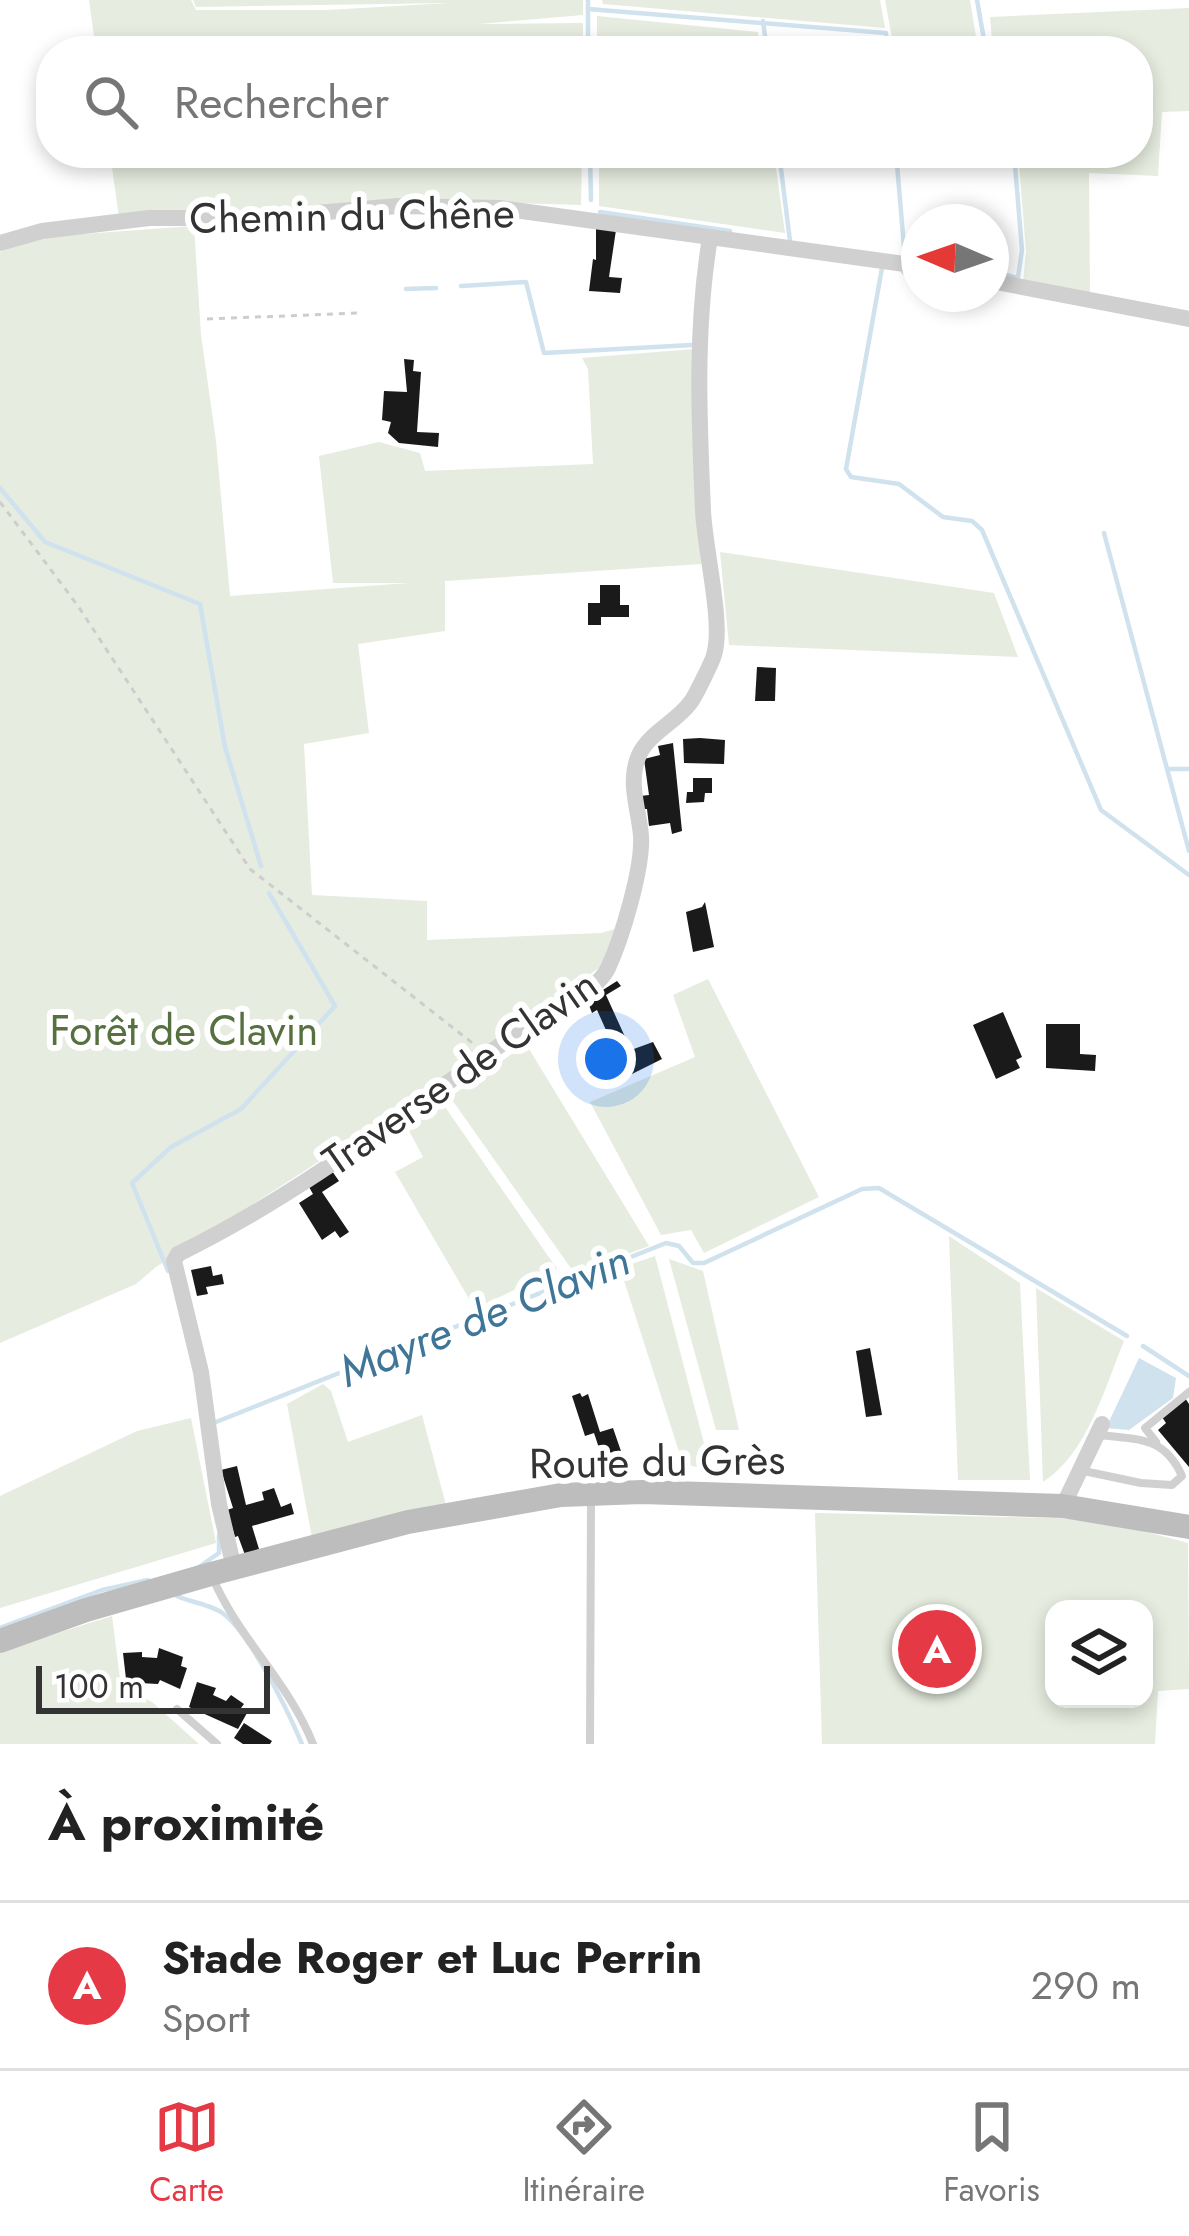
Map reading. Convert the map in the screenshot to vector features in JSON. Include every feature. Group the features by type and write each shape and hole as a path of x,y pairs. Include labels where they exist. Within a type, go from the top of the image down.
{"street":[{"name":"Chemin du Chêne","path":"0,243 42,231 149,218 257,218 398,206 500,208 901,264"},
{"name":"Traverse de Clavin","path":"223,1571 201,1372 175,1261 178,1254 257,1214 607,972 638,867 641,837 634,789 638,757 650,739 691,702 714,656 703,513 699,302 710,238"},
{"path":"1009,285 1189,320"},
{"path":"1063,1506 1099,1429"},
{"name":"Route du Grès","path":"0,1641 67,1616 408,1522 561,1495 701,1493 1063,1506 1189,1527"}],"lane":[{"path":"1077,1469 1172,1485 1182,1476 1175,1460 1145,1428 1189,1392"},
{"path":"1099,1429 1157,1443"},
{"path":"590,1744 591,1494"},
{"path":"223,1571 230,1610 277,1675 313,1744"},
{"path":"177,1709 217,1744"}],"path":[{"path":"207,319 359,313"},
{"path":"0,502 78,606 250,868 488,1056"}],"green space":[{"path":"89,0 191,0 196,10 327,10 449,3 196,7 193,0 583,0 583,15 479,24 583,23 583,36 94,36"},
{"path":"602,0 880,0 885,28 603,4"},
{"path":"885,0 970,0 976,36 892,36"},
{"path":"1189,8 1189,111 1162,112 1158,176 1089,173 1090,297 1023,282 1026,251 1019,168 1153,168 1153,113 1157,113 1153,113 1153,36 992,36 990,17"},
{"path":"597,16 758,32 759,36 597,36"},
{"path":"112,168 582,168 581,205 391,199 273,211 119,218"},
{"path":"599,168 776,168 785,233 599,206"},
{"name":"Forêt de Clavin","path":"194,226 230,596 409,583 333,583 319,456 379,442 420,453 425,471 593,464 588,369 582,358 694,349 701,564 445,581 445,631 358,644 369,733 304,744 312,895 427,901 427,940 615,929 601,966 482,1056 136,1284 0,1343 0,252 41,237"},
{"path":"720,552 994,593 1018,657 729,645"},
{"path":"708,979 819,1197 704,1253 691,1230 661,1235 590,1102 695,1057 673,995"},
{"path":"526,1044 649,1246 575,1274 450,1097"},
{"path":"441,1101 557,1269 475,1309 395,1172 423,1157 407,1127"},
{"path":"949,1236 1020,1283 1030,1480 958,1480"},
{"path":"655,1256 711,1470 683,1464 620,1268"},
{"path":"669,1259 703,1271 739,1430 716,1430"},
{"path":"1036,1288 1124,1341 1083,1437 1072,1455 1043,1482"},
{"path":"323,1384 331,1391 348,1442 422,1415 446,1505 312,1538 287,1404"},
{"path":"191,1418 216,1543 0,1608 0,1496 137,1431"},
{"path":"815,1513 1098,1519 1188,1543 1189,1689 1158,1691 1155,1744 822,1744"},
{"path":"112,1616 121,1686 152,1702 199,1744 0,1744 0,1651"}],"water":[{"path":"1139,1358 1176,1378 1173,1398 1129,1430 1106,1428"}],"building":[{"path":"596,226 616,230 609,277 622,278 620,293 589,291 596,260"},
{"path":"404,359 414,360 413,371 421,372 417,432 439,433 438,447 399,443 388,433 391,422 382,420 384,391 407,392"},
{"path":"600,585 620,585 620,605 629,605 629,617 601,617 601,625 588,625 588,603 600,603"},
{"path":"757,667 776,668 775,701 755,701"},
{"path":"683,739 725,740 724,764 684,763"},
{"path":"673,743 682,831 672,834 670,823 649,826 640,796 649,795 644,759 660,755 658,746"},
{"path":"693,778 712,778 712,793 705,793 704,802 686,803 687,792 693,792"},
{"path":"705,902 714,947 693,952 686,912"},
{"path":"617,981 621,986 606,995 631,1050 653,1042 662,1059 618,1081 606,1056 614,1048 597,1010 592,1013 587,1000"},
{"path":"1003,1012 1022,1057 1016,1060 1020,1068 996,1079 973,1025"},
{"path":"1046,1024 1080,1024 1080,1054 1096,1055 1095,1071 1046,1068"},
{"path":"332,1171 339,1181 322,1192 349,1232 340,1238 335,1231 322,1240 299,1203 313,1194 309,1187"},
{"path":"211,1266 213,1276 222,1274 224,1284 206,1287 208,1294 197,1296 191,1270"},
{"path":"870,1348 882,1415 866,1417 856,1351"},
{"path":"580,1393 582,1397 588,1394 600,1432 613,1428 623,1457 604,1463 594,1433 585,1436 572,1396"},
{"path":"1185,1398 1189,1404 1189,1467 1158,1430 1166,1423 1162,1417"},
{"path":"237,1466 246,1505 264,1500 262,1492 274,1488 281,1507 291,1503 294,1514 252,1526 259,1549 245,1555 227,1510 233,1508 221,1470"},
{"path":"159,1648 183,1657 181,1666 187,1668 180,1689 160,1680 158,1684 126,1679 123,1653 142,1652 142,1657 157,1658"},
{"path":"197,1682 216,1688 213,1695 226,1701 231,1695 244,1704 241,1708 247,1713 238,1729 189,1707"},
{"path":"244,1723 270,1744 243,1744 234,1738"}],"waterway":[{"path":"588,0 588,36"},
{"path":"977,0 983,36"},
{"path":"588,9 886,36"},
{"path":"763,21 765,36"},
{"path":"590,168 591,200"},
{"path":"781,168 790,241"},
{"path":"897,168 901,211"},
{"path":"1009,276 1018,278 1022,250 1015,168"},
{"path":"600,212 730,231"},
{"path":"882,268 846,469 851,477 899,484 943,517 972,521 982,530 1101,810 1189,875"},
{"path":"461,286 526,282 544,353 692,345"},
{"path":"406,289 436,288"},
{"path":"0,488 45,542 200,604 225,747 261,866"},
{"path":"1104,533 1189,851"},
{"path":"1167,769 1189,769"},
{"path":"168,1271 132,1183 171,1147 241,1109 335,1006 269,893"},
{"name":"Mayre de Clavin","path":"216,1422 666,1243 679,1246 693,1263 704,1263 862,1189 879,1188 1127,1336"},
{"name":"Mayre de Clavin","path":"1143,1346 1189,1376"},
{"path":"199,1567 219,1553 219,1535"},
{"path":"0,1628 102,1590 148,1580"},
{"path":"177,1596 221,1612 244,1636 302,1744"}],"place":[{"name":"Stade Roger et Luc Perrin","path":"937,1649"}]}
